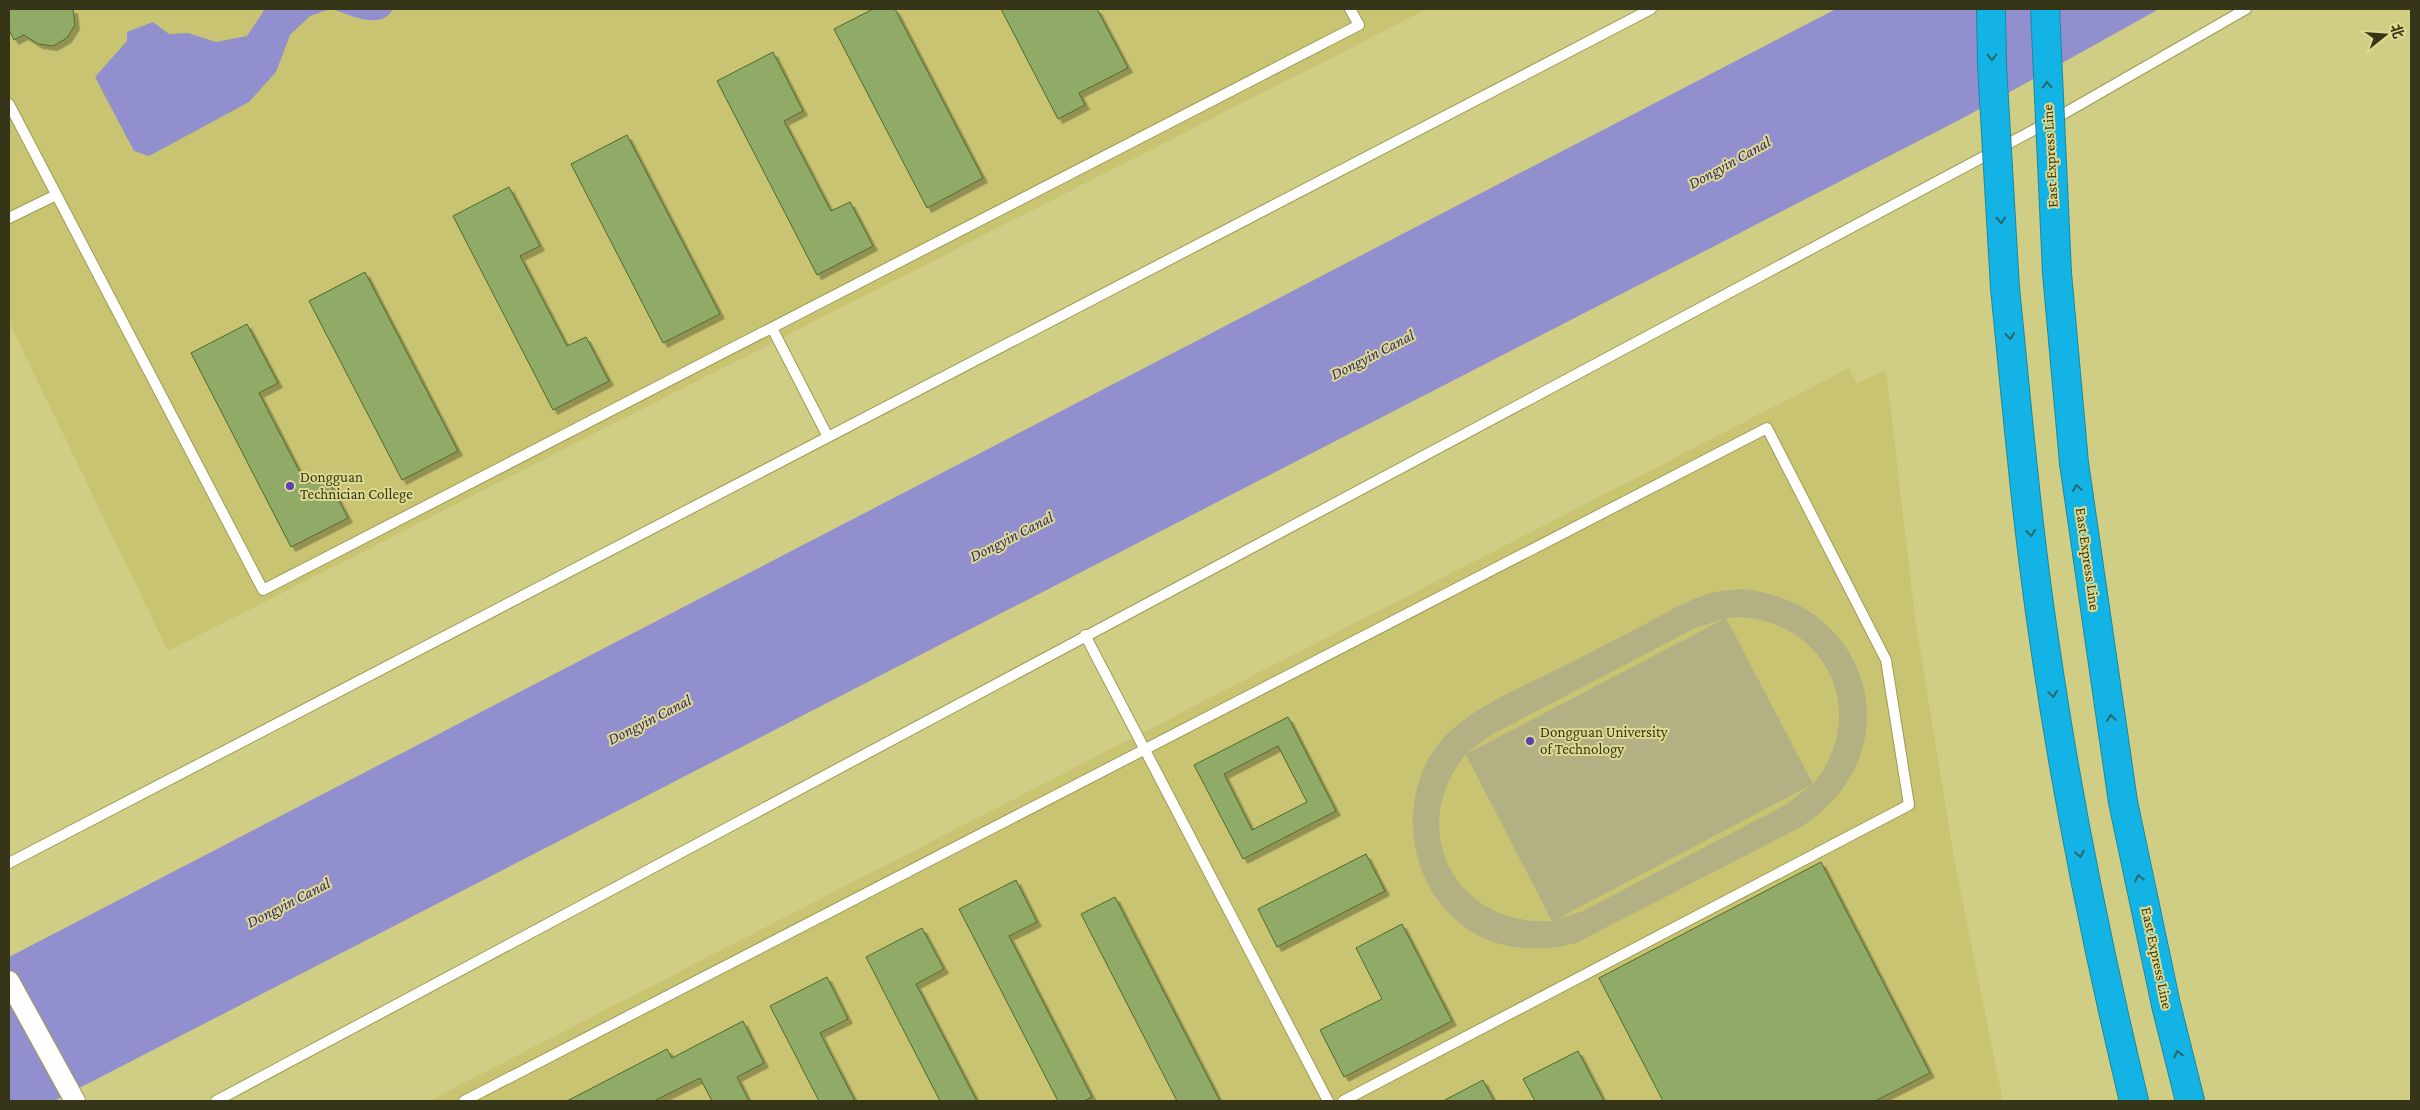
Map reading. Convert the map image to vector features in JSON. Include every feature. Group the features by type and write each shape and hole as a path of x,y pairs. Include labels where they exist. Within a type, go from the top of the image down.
{"highway":[{"path":"1991,9 1992,65 2005,288 2019,433 2044,645 2076,834 2115,1022 2134,1101"},
{"name":"East Express Line","path":"2045,9 2057,273 2074,463 2123,802 2166,1005 2190,1101"}],"street":[{"path":"9,981 74,1101"}],"lane":[{"path":"9,107 262,590 1359,26 1350,9"},
{"path":"9,863 1651,9"},
{"path":"216,1101 2049,121 2246,9"},
{"path":"9,218 56,195"},
{"path":"772,328 828,437"},
{"path":"464,1101 1767,428 1886,660 1909,805 1343,1101"},
{"path":"1085,636 1328,1101"}],"shaded area":[{"name":"Dongguan Technician College","path":"9,9 1427,9 168,651 9,322"},
{"name":"Dongguan University of Technology","path":"1849,368 1857,384 1886,370 1915,618 1955,864 2003,1101 429,1101"},
{"path":"1743,589 1788,600 1824,622 1849,652 1864,687 1867,724 1858,762 1836,797 1801,827 1576,943 1546,948 1516,947 1485,938 1458,922 1438,900 1423,873 1415,844 1413,813 1419,782 1432,753 1441,741 1456,726 1484,706 1676,607 1707,594","holes":["1743,617 1773,624 1799,637 1818,655 1832,678 1838,703 1838,730 1830,758 1813,784 1726,618","1724,619 1467,753 1491,735 1695,628","1466,755 1552,921 1518,919 1489,908 1466,891 1450,868 1441,842 1440,813 1448,784","1811,785 1787,804 1583,911 1555,920"]}],"water":[{"path":"265,9 330,9 310,16 290,35 276,72 249,102 149,156 134,151 95,77 127,41 127,32 153,22 169,34 188,33 216,42 247,36"},
{"path":"332,9 393,9 388,16 381,19 365,20"},
{"name":"Dongyin Canal","path":"1836,9 2159,9 1965,117 54,1101 9,1101 9,957"}],"building":[{"path":"9,9 73,9 75,25 67,38 53,46 38,44 24,35 14,40 9,30"},
{"path":"873,9 895,9 983,178 927,208 834,29"},
{"path":"1001,9 1097,9 1128,68 1079,93 1085,105 1058,119"},
{"path":"773,52 803,111 784,121 831,211 850,202 873,246 817,275 717,81"},
{"path":"627,135 720,314 663,343 571,164"},
{"path":"509,187 540,246 520,256 567,346 586,337 609,381 553,410 453,216"},
{"path":"365,272 458,451 402,480 309,301"},
{"path":"247,324 278,383 259,393 306,484 325,474 348,518 291,547 191,353"},
{"path":"1288,717 1336,811 1243,859 1194,765","holes":["1278,746 1307,802 1252,830 1224,774"]},
{"path":"1366,854 1385,891 1277,947 1258,909"},
{"path":"1821,862 1930,1073 1875,1101 1663,1101 1599,978"},
{"path":"1016,880 1037,922 1009,936 1092,1097 1084,1101 1058,1101 959,909"},
{"path":"1115,897 1220,1101 1177,1101 1081,914"},
{"path":"1402,924 1452,1021 1344,1077 1320,1030 1382,999 1356,948"},
{"path":"922,928 944,969 916,984 977,1101 940,1101 866,957"},
{"path":"827,977 848,1019 820,1033 855,1101 819,1101 770,1006"},
{"path":"743,1021 764,1063 737,1077 749,1101 712,1101 700,1078 654,1101 567,1101 667,1049 672,1058"},
{"path":"1578,1051 1604,1101 1535,1101 1523,1079"},
{"path":"1483,1080 1494,1101 1443,1101"}],"place":[{"name":"Dongguan Technician College","path":"290,486"},
{"name":"Dongguan University of Technology","path":"1530,741"}]}
